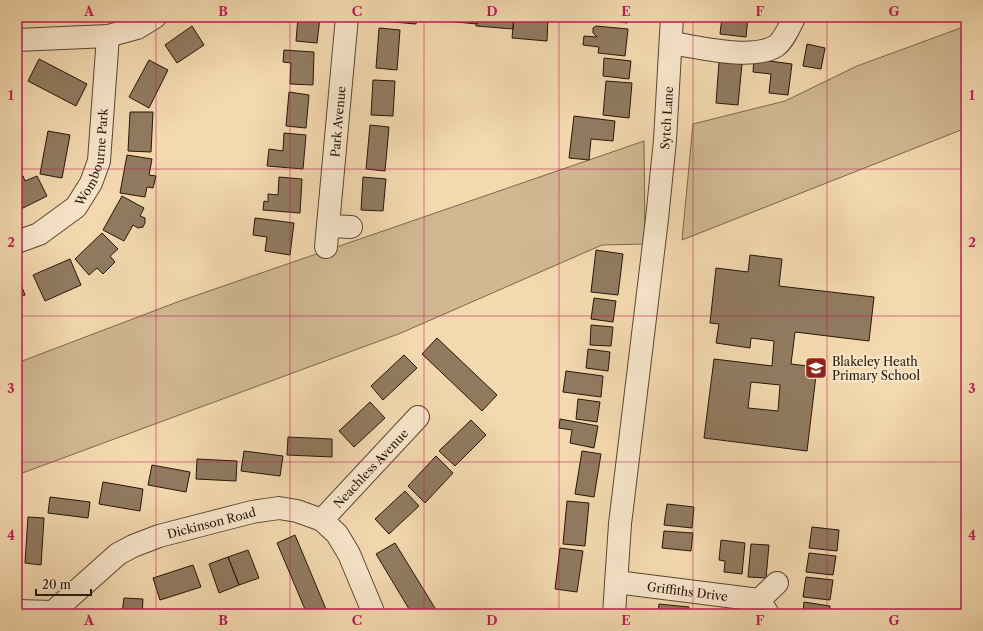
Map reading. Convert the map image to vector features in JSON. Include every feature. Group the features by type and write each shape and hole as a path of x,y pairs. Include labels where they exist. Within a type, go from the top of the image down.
{"street":[{"path":"17,40 108,36 137,28 155,17"},
{"name":"Park Avenue","path":"347,17 327,237 351,227"},
{"name":"Sytch Lane","path":"614,614 620,524 657,219 665,140 672,17"},
{"path":"671,43 740,53 760,52 777,45 793,20"},
{"name":"Wombourne Park","path":"17,242 39,234 76,207 91,183 99,161 108,36"},
{"name":"Neachless Avenue","path":"322,520 418,416"},
{"name":"Dickinson Road","path":"17,611 53,613 118,554 133,546 160,536 252,512 279,508 297,511 322,520 337,534 349,554 374,614"},
{"name":"Griffiths Drive","path":"616,582 764,607 777,583"}],"shaded area":[{"path":"966,26 966,128 682,240 693,124 785,101 857,66"},
{"path":"644,141 645,244 602,245 401,333 17,475 17,363 180,301"}],"building":[{"path":"298,17 320,17 317,43 296,41"},
{"path":"381,17 417,17 416,24 381,21"},
{"path":"445,17 477,17 477,24 445,21"},
{"path":"477,17 514,17 513,29 476,26"},
{"path":"514,17 548,17 547,41 512,38"},
{"path":"591,17 628,17 627,23"},
{"path":"722,17 748,17 746,37 720,34"},
{"path":"192,26 204,45 177,63 165,45"},
{"path":"596,26 628,29 625,56 598,53 599,47 583,45 584,36 597,37 593,33 593,28"},
{"path":"379,28 400,30 397,70 376,68"},
{"path":"807,44 825,48 821,69 803,66"},
{"path":"284,50 314,52 313,85 290,84 291,63 283,62"},
{"path":"604,58 631,61 629,79 603,76"},
{"path":"39,59 87,84 76,106 28,81"},
{"path":"754,59 792,64 788,95 769,93 771,74 753,72"},
{"path":"149,60 168,70 149,108 129,97"},
{"path":"719,62 742,64 738,105 716,103"},
{"path":"373,80 395,81 393,116 371,115"},
{"path":"606,81 632,83 629,118 603,115"},
{"path":"289,92 309,95 306,128 286,126"},
{"path":"130,112 153,112 151,152 128,151"},
{"path":"574,116 615,121 613,141 591,139 589,160 569,158"},
{"path":"370,125 389,127 385,171 366,169"},
{"path":"48,131 70,135 62,178 40,174"},
{"path":"284,133 306,135 303,169 267,166 269,149 283,151"},
{"path":"127,155 152,159 149,175 156,176 153,188 147,187 145,197 120,193"},
{"path":"23,176 25,181 37,176 47,196 17,211 17,179"},
{"path":"279,177 302,179 300,213 263,210 264,201 268,202 268,194 278,195"},
{"path":"363,177 386,179 383,211 361,210"},
{"path":"122,196 144,208 140,216 145,218 143,227 138,228 133,225 124,241 103,230"},
{"path":"255,218 294,223 290,255 265,251 267,237 253,235"},
{"path":"102,233 118,249 110,256 115,262 103,274 97,268 89,275 75,259"},
{"path":"596,250 623,254 618,295 591,292"},
{"path":"750,255 782,259 779,286 874,297 869,341 795,332 791,364 817,367 807,451 704,438 714,359 772,366 774,341 751,338 750,348 716,343 719,324 710,323 716,268 748,272","holes":["751,382 780,385 778,411 748,408"]},
{"path":"70,259 81,285 45,301 33,275"},
{"path":"17,274 25,295 17,298"},
{"path":"594,298 616,301 613,322 591,319"},
{"path":"591,325 613,327 611,346 590,345"},
{"path":"437,338 497,395 482,411 422,354"},
{"path":"588,349 610,352 608,371 586,368"},
{"path":"404,355 417,368 383,400 371,386"},
{"path":"566,371 603,376 601,397 563,392"},
{"path":"578,399 600,402 597,422 576,419"},
{"path":"370,402 385,418 354,447 339,431"},
{"path":"560,419 598,426 594,448 570,443 572,430 559,428"},
{"path":"471,420 486,435 455,466 439,451"},
{"path":"288,437 332,439 332,457 287,455"},
{"path":"244,451 283,456 280,476 241,471"},
{"path":"582,451 601,454 594,497 575,494"},
{"path":"436,456 453,473 425,503 408,486"},
{"path":"197,459 237,461 236,481 196,479"},
{"path":"152,465 190,472 186,492 148,485"},
{"path":"103,482 143,489 140,511 99,504"},
{"path":"405,491 419,506 389,534 375,519"},
{"path":"50,497 90,502 88,518 48,513"},
{"path":"567,501 589,503 585,546 563,544"},
{"path":"667,504 694,507 692,528 664,525"},
{"path":"28,517 44,518 41,565 25,563"},
{"path":"812,527 839,530 837,551 809,548"},
{"path":"664,531 693,533 691,551 662,548"},
{"path":"295,535 328,614 307,614 277,543"},
{"path":"721,540 745,543 742,574 724,572 725,561 719,560"},
{"path":"395,543 438,613 412,614 376,554"},
{"path":"751,544 769,545 766,578 748,577"},
{"path":"560,548 583,551 577,592 555,589"},
{"path":"248,550 259,578 239,585 228,557"},
{"path":"809,553 836,556 833,575 806,572"},
{"path":"228,557 239,585 219,593 209,564"},
{"path":"193,565 201,587 160,600 153,578"},
{"path":"806,577 833,580 830,600 803,597"},
{"path":"124,598 143,599 142,614 122,614"},
{"path":"804,602 830,606 829,614 803,614"},
{"path":"659,604 689,607 688,614 658,614"}],"place":[{"name":"Blakeley Heath Primary School","path":"816,368"}]}
